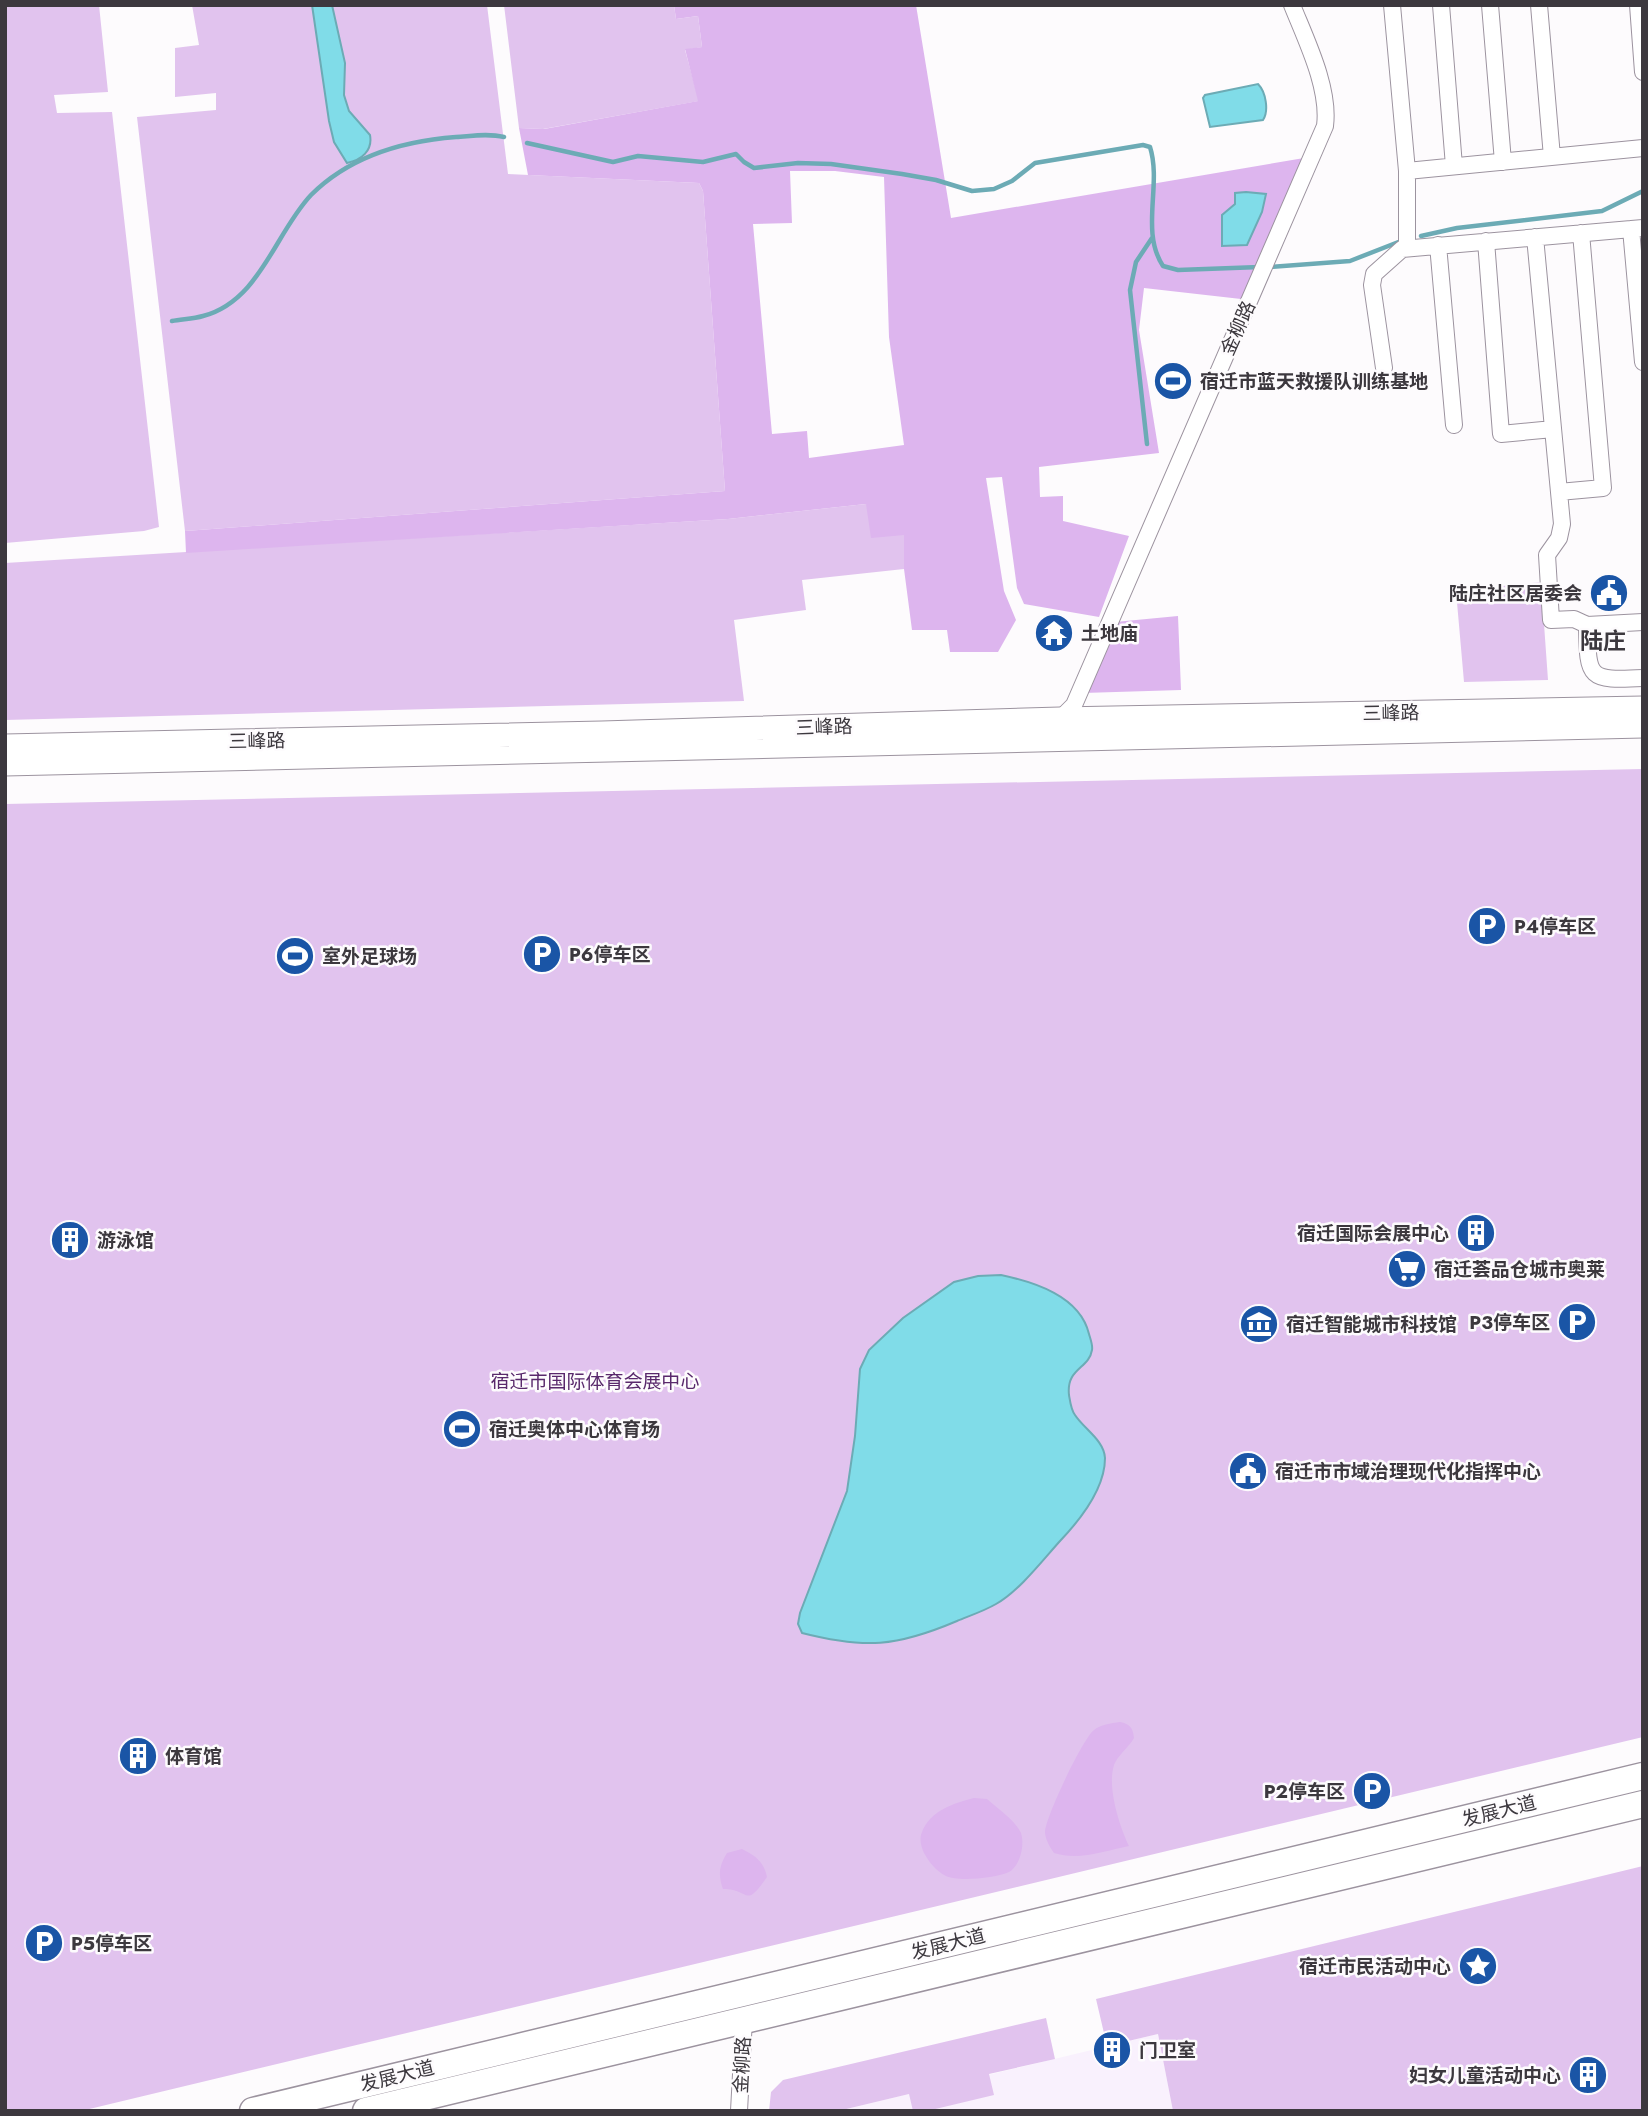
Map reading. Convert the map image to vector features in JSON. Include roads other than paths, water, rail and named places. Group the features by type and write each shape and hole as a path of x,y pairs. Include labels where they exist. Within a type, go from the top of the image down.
{"main road":[{"name":"三峰路","path":"5,746 576,734 1060,719 1642,715"},
{"name":"三峰路","path":"5,764 463,755 1642,715"},
{"name":"发展大道","path":"253,2111 1643,1776"},
{"name":"发展大道","path":"366,2111 1643,1804"}],"street":[{"name":"金柳路","path":"1060,719 1073,705 1318,145 1326,118 1315,65 1292,5"},
{"path":"1392,5 1407,171 1407,248"},
{"path":"1441,5 1454,166"},
{"path":"1490,5 1503,162"},
{"path":"1539,5 1552,157"},
{"path":"1638,5 1643,72"},
{"path":"1407,171 1643,148"},
{"path":"1384,368 1372,285 1374,274 1392,256 1407,248 1637,228 1643,362"},
{"path":"1559,492 1603,488 1581,233"},
{"path":"1535,237 1562,531 1548,555 1551,620 1574,619 1587,625 1643,622"},
{"path":"1486,241 1501,435 1553,429"},
{"path":"1438,245 1454,425"},
{"path":"1587,625 1588,663 1592,671 1607,678 1638,679 1642,715"},
{"name":"金柳路","path":"739,2111 744,2019"}],"water":[{"path":"312,5 332,5 345,63 344,95 349,111 370,135 370,146 365,154 347,163 334,142 329,121"},
{"path":"1258,84 1266,102 1263,120 1210,127 1203,98 1205,95"},
{"path":"1235,193 1266,194 1262,212 1247,245 1222,246 1222,215 1235,204"},
{"path":"1001,1275 1054,1293 1066,1300 1084,1321 1092,1350 1087,1361 1071,1379 1069,1395 1074,1413 1104,1452 1101,1481 1090,1503 1068,1533 1022,1584 987,1609 935,1630 880,1643 844,1642 802,1633 798,1624 800,1613 847,1491 855,1436 860,1369 869,1350 903,1318 954,1282 978,1276"}],"waterway":[{"path":"172,321 203,316 223,308 239,296 265,264 298,210 326,181 343,170 378,153 416,142 480,135 504,137"},
{"path":"527,143 613,162 638,156 703,162 736,154 754,168 798,163 831,164 936,180 972,191 994,189 1012,181 1035,163 1143,145 1150,147 1153,162 1153,238 1163,266 1178,270 1260,267"},
{"path":"1421,236 1457,228 1602,211 1643,191"},
{"path":"1147,444 1130,290 1136,262 1152,238"},
{"path":"1269,267 1350,261 1401,241"}],"place":[{"name":"宿迁市蓝天救援队训练基地","path":"1173,381"},
{"name":"陆庄社区居委会","path":"1609,593"},
{"name":"土地庙","path":"1054,633"},
{"name":"P4停车区","path":"1487,926"},
{"name":"P6停车区","path":"542,954"},
{"name":"室外足球场","path":"295,956"},
{"name":"宿迁国际会展中心","path":"1476,1233"},
{"name":"游泳馆","path":"70,1240"},
{"name":"宿迁荟品仓城市奥莱","path":"1407,1269"},
{"name":"P3停车区","path":"1577,1322"},
{"name":"宿迁智能城市科技馆","path":"1259,1324"},
{"name":"宿迁奥体中心体育场","path":"462,1429"},
{"name":"宿迁市市域治理现代化指挥中心","path":"1248,1471"},
{"name":"体育馆","path":"138,1756"},
{"name":"P2停车区","path":"1372,1791"},
{"name":"P5停车区","path":"44,1943"},
{"name":"宿迁市民活动中心","path":"1478,1966"},
{"name":"门卫室","path":"1112,2050"},
{"name":"妇女儿童活动中心","path":"1588,2075"}],"district":[{"name":"陆庄","path":"1603,641"}],"park label":[{"name":"宿迁市国际体育会展中心","path":"595,1381"}]}
